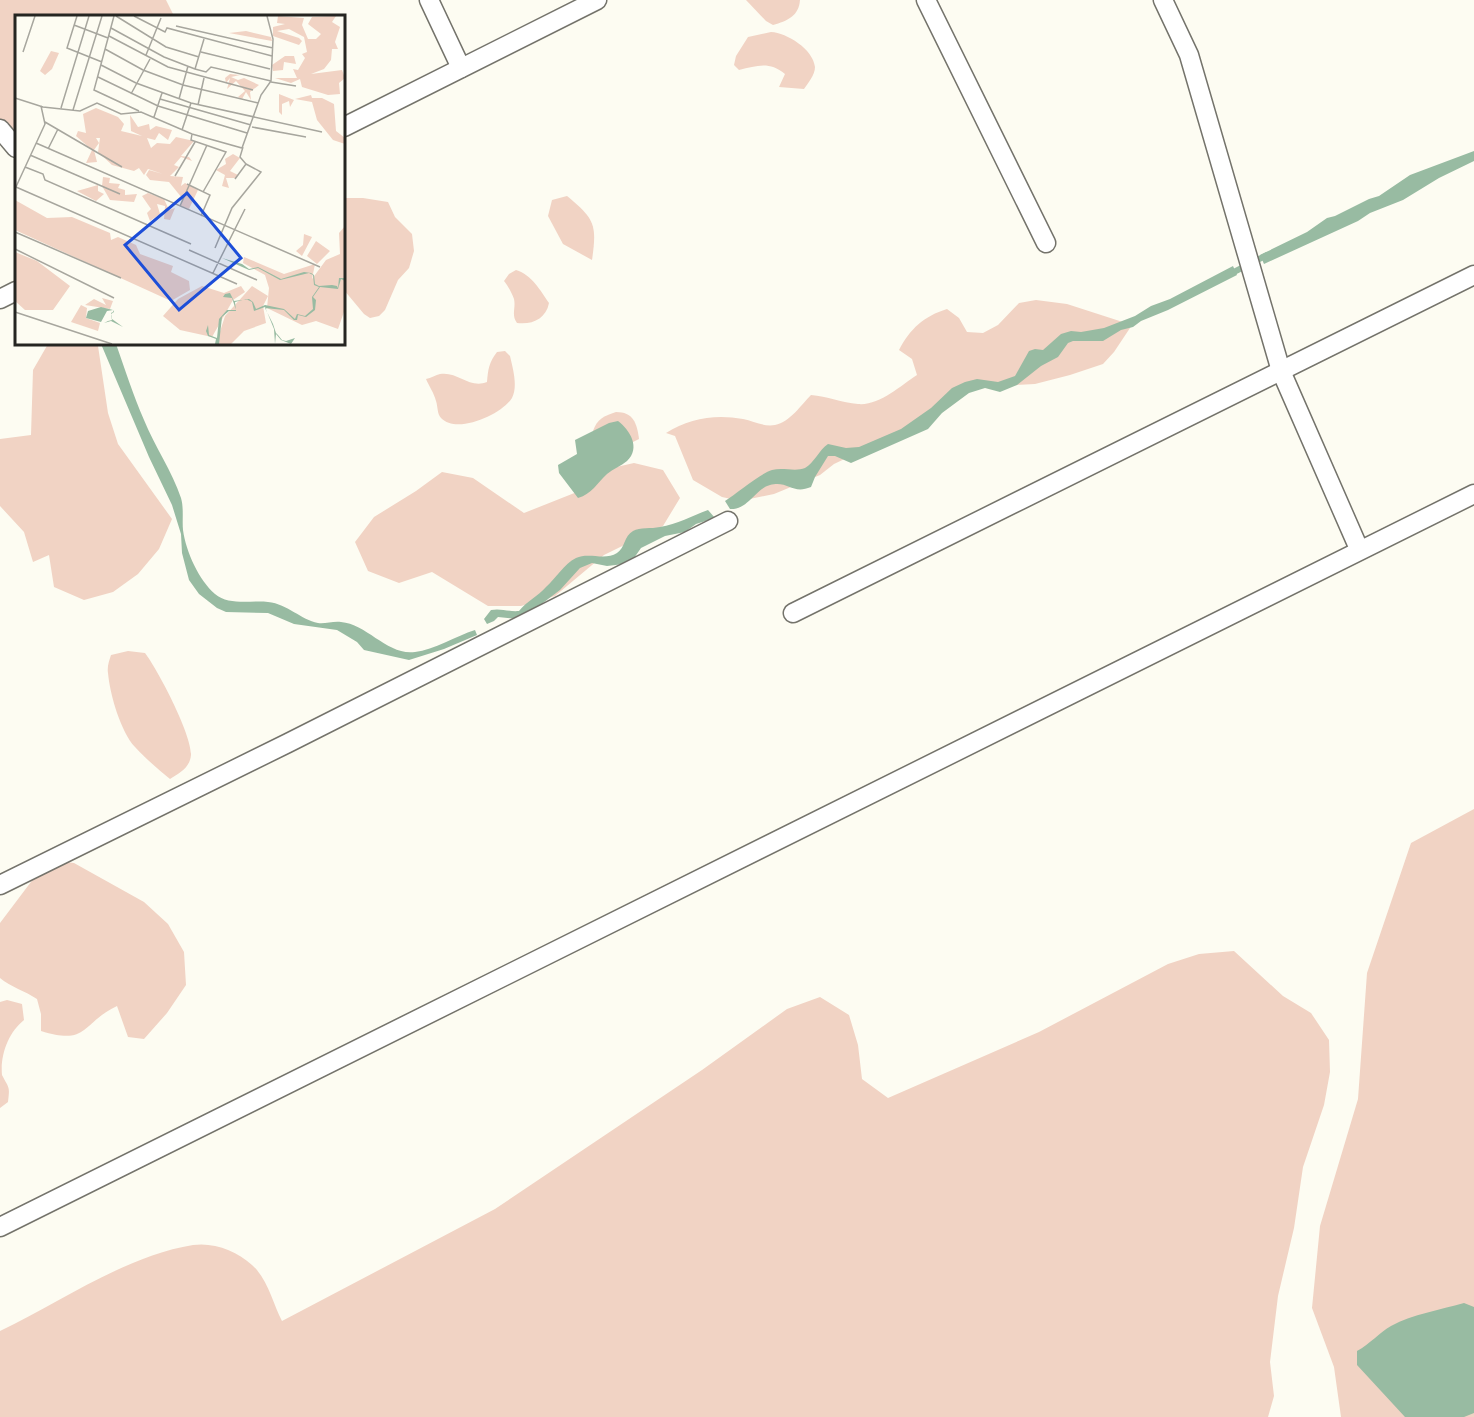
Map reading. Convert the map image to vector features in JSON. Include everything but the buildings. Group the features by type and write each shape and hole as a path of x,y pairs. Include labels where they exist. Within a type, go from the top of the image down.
{"street":[{"path":"429,0 461,69"},
{"path":"345,127 597,0"},
{"path":"926,0 1046,243"},
{"path":"1163,0 1189,55 1281,371 1359,549"},
{"path":"0,129 15,147"},
{"path":"793,613 1474,275"},
{"path":"0,299 15,292"},
{"path":"0,1227 1359,549 1474,494"},
{"path":"0,885 729,521"}],"shaded area":[{"path":"0,0 166,0 174,15 15,15 15,133 0,131"},
{"path":"746,0 800,0 795,14 773,25 766,21"},
{"path":"771,32 784,35 798,43 810,54 815,67 814,73 804,89 779,87 785,74 774,67 763,66 739,70 734,65 736,56 748,37"},
{"path":"1474,151 1474,161 1439,178 1403,200 1370,213 1358,221 1264,264 1260,255 1307,232 1327,218 1379,196 1410,175"},
{"path":"567,196 589,217 592,224 594,238 592,260 563,244 548,216 552,200"},
{"path":"345,198 388,202 395,217 412,234 414,251 409,268 398,280 385,310 379,316 370,318 345,291"},
{"path":"1233,266 1237,275 1133,327 1121,330 1103,341 1068,343 1058,357 1041,366 1017,385 1000,392 985,388 969,393 942,413 928,429 851,463 835,456 828,456 811,487 794,489 781,484 770,485 742,506 730,509 725,501 767,472 776,469 805,468 828,444 846,448 859,447 901,429 931,408 952,388 965,382 977,379 998,382 1015,376 1029,351 1043,350 1061,334 1104,328 1135,316"},
{"path":"516,270 531,279 549,303 542,317 533,322 517,323 514,317 514,299 504,281"},
{"path":"1036,300 1067,304 1132,325 1103,364 1035,384 984,387 966,391 910,428 834,464 820,475 774,494 740,501 722,497 693,480 675,436 666,433 684,424 713,417 775,425 790,417 811,395 858,404 874,402 917,375 912,359 899,350 913,330 925,320 947,309 959,318 967,332 983,333 998,325 1019,303"},
{"path":"47,345 98,346 108,413 118,444 172,519 159,549 138,574 113,592 84,600 54,587 49,555 33,562 24,532 0,506 0,439 31,435 33,370"},
{"path":"101,345 116,345 148,430 181,498 183,530 190,556 204,581 215,594 227,600 275,603 318,623 351,624 387,645 405,652 430,649 475,630 477,635 409,660 364,650 357,642 337,630 294,624 268,613 226,612 217,608 199,594 189,580 182,553 181,534 172,505"},
{"path":"505,351 510,356 515,383 514,393 507,404 489,416 468,423 448,423 441,418 426,379 446,374 469,382 481,384 487,382 492,359 497,352"},
{"path":"616,412 630,416 637,428 639,439 631,443 593,431 601,418"},
{"path":"618,421 630,434 633,445 631,456 625,463 607,474 591,491 578,498 559,473 558,465 577,454 575,440 609,423"},
{"path":"634,463 663,470 680,498 663,526 604,555 555,596 521,606 488,606 432,572 399,583 368,571 355,542 374,517 442,472 473,478 524,513 582,490 603,470"},
{"path":"708,510 715,518 696,524 685,532 665,536 641,548 634,558 624,564 607,566 592,563 580,568 560,590 531,612 516,619 498,617 487,624 484,619 491,610 519,611 576,558 612,555 620,551 633,531 666,526"},
{"path":"128,651 145,653 166,687 186,733 191,755 189,763 184,770 170,779 135,747 125,732 117,713 109,682 108,664 111,655"},
{"path":"1474,809 1474,1417 1341,1417 1334,1367 1312,1308 1320,1226 1358,1099 1367,973 1411,843"},
{"path":"58,861 74,863 144,902 168,924 184,952 186,985 167,1013 144,1039 128,1037 117,1006 77,1034 68,1036 41,1031 41,1014 37,999 0,978 0,923 43,866"},
{"path":"1234,951 1283,996 1311,1013 1329,1040 1330,1072 1324,1105 1303,1167 1294,1228 1278,1296 1270,1362 1274,1396 1268,1417 0,1417 0,1331 94,1281 118,1269 168,1251 201,1244 217,1246 239,1256 258,1271 282,1321 495,1209 702,1070 787,1009 820,997 849,1015 858,1045 862,1079 888,1098 1039,1032 1168,964 1199,954"},
{"path":"7,1000 22,1004 24,1020 10,1037 2,1059 2,1075 8,1087 9,1097 8,1102 0,1108 0,1002"},
{"path":"1464,1303 1474,1307 1474,1413 1464,1417 1405,1417 1357,1365 1357,1351 1399,1322"}],"waterway":[{"path":"1228,275 1267,255"}]}
